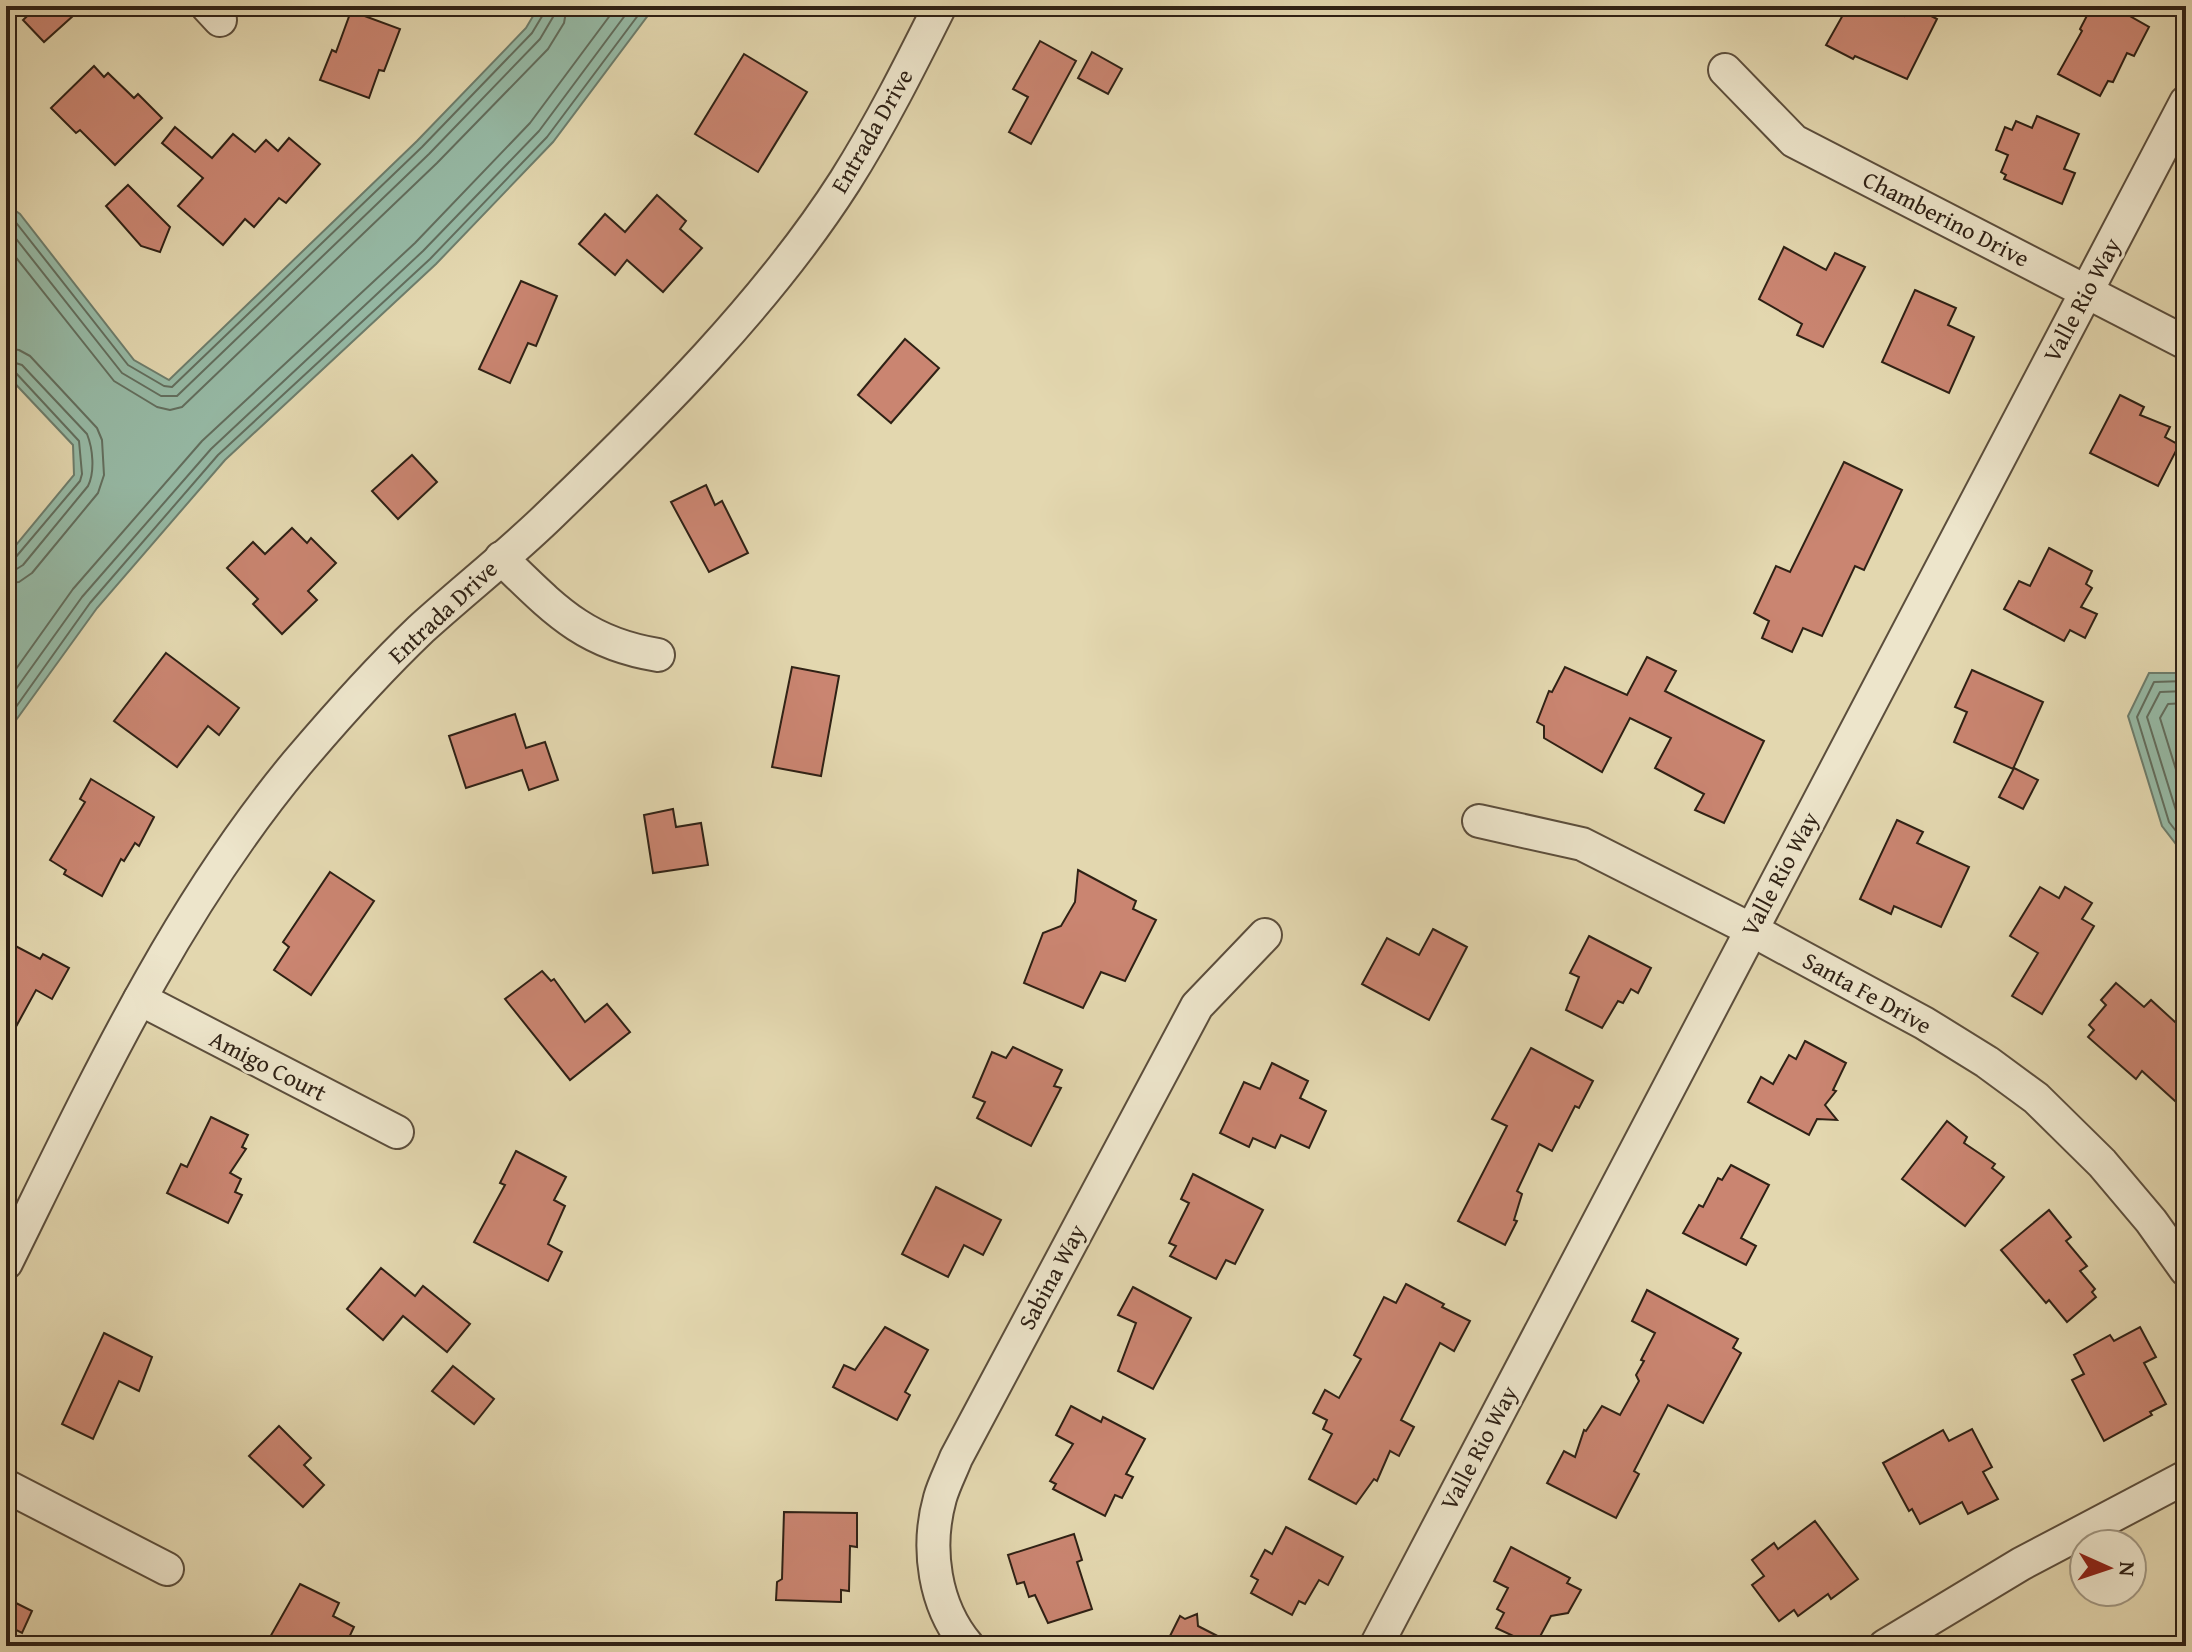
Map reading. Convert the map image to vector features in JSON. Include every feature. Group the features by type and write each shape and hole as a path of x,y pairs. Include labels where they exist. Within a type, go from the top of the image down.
{"street":[{"name":"Entrada Drive","path":"6,1263 140,999 178,931 234,846 295,765 362,689 409,641 548,517 640,427 785,265 844,183 890,107 940,6"},
{"name":"Chamberino Drive","path":"1725,70 1794,141 2186,343"},
{"name":"Valle Rio Way","path":"1376,1646 2186,102"},
{"path":"501,558 561,616 597,638 637,652 658,655"},
{"name":"Santa Fe Drive","path":"1479,821 1582,844 1750,929 1924,1023 1987,1062 2036,1098 2102,1163 2151,1221 2186,1270"},
{"name":"Sabina Way","path":"968,1646 945,1608 935,1571 933,1532 940,1497 956,1458 1197,1006 1265,935"},
{"name":"Amigo Court","path":"140,999 397,1132"},
{"path":"1885,1646 2021,1564 2186,1477"},
{"path":"6,1486 167,1569"}],"water":[{"path":"539,6 655,6 553,142 436,264 225,460 97,608 6,734 6,557 74,475 73,445 6,374 6,204 20,214 134,360 169,380 417,141 526,28"},
{"path":"2149,673 2186,673 2186,857 2162,826 2128,716"}],"building":[{"path":"38,6 84,6 44,42 23,20"},
{"path":"1848,6 1883,6 1904,16 1912,6 1937,19 1907,79 1855,56 1853,59 1826,45"},
{"path":"2092,6 2112,6 2149,27 2134,56 2127,53 2113,82 2108,81 2100,96 2058,74"},
{"path":"351,11 400,29 384,71 379,70 369,98 320,80 332,50 336,52"},
{"path":"1040,41 1076,61 1031,144 1009,132 1028,97 1013,89"},
{"path":"1092,52 1122,69 1108,94 1078,78"},
{"path":"744,54 807,92 758,172 695,134"},
{"path":"94,66 104,77 108,73 134,98 138,94 162,118 115,165 80,130 76,133 51,108"},
{"path":"2037,116 2079,134 2064,169 2075,173 2062,204 2004,179 2006,175 2001,172 2008,155 1996,150 2005,127 2012,130 2016,121 2032,128"},
{"path":"175,127 212,158 233,134 255,152 266,140 278,151 289,138 320,164 286,203 279,198 254,227 245,219 223,245 178,206 203,178 162,143"},
{"path":"128,185 170,227 160,252 141,246 106,206"},
{"path":"657,195 686,221 680,229 702,248 663,292 627,260 615,275 579,244 605,214 625,232"},
{"path":"1784,247 1826,270 1835,253 1865,267 1823,347 1797,335 1802,324 1759,299"},
{"path":"521,281 557,296 536,346 528,343 510,383 479,369"},
{"path":"1915,290 1956,308 1948,325 1974,337 1949,393 1882,362"},
{"path":"905,339 939,368 891,423 858,395"},
{"path":"2120,395 2144,407 2140,415 2170,427 2165,437 2179,445 2158,486 2090,453"},
{"path":"412,455 437,482 398,519 372,491"},
{"path":"1844,462 1902,490 1864,570 1855,566 1822,636 1803,628 1792,652 1762,638 1769,621 1754,613 1776,566 1790,572"},
{"path":"706,485 715,505 722,501 748,553 709,572 671,502"},
{"path":"292,528 307,543 311,538 336,563 308,591 317,600 282,634 253,604 258,599 227,568 253,542 265,554"},
{"path":"2049,548 2092,571 2086,584 2092,588 2081,607 2097,614 2085,638 2070,630 2064,641 2004,609 2019,581 2030,586"},
{"path":"166,653 239,708 219,735 208,726 177,767 114,721"},
{"path":"1647,657 1676,671 1665,691 1764,741 1724,823 1695,810 1704,794 1655,768 1671,738 1630,718 1602,772 1544,738 1544,726 1537,722 1549,691 1552,692 1565,667 1627,695"},
{"path":"792,667 839,676 821,776 772,767"},
{"path":"1972,670 2043,702 2013,769 1954,742 1967,712 1955,707"},
{"path":"515,714 526,748 545,742 558,780 529,790 522,770 466,788 449,736"},
{"path":"2014,768 2038,780 2023,809 1999,797"},
{"path":"91,779 154,817 139,846 135,843 124,861 121,859 102,896 64,874 66,870 50,860 85,802 80,799"},
{"path":"673,809 676,827 701,823 708,865 653,873 644,815"},
{"path":"1897,820 1923,832 1917,843 1969,867 1941,927 1894,906 1891,914 1860,899"},
{"path":"1078,870 1136,901 1133,909 1156,920 1125,981 1101,972 1083,1008 1024,983 1043,933 1061,926 1075,902"},
{"path":"330,872 374,901 311,995 274,970 289,947 283,942"},
{"path":"2040,887 2059,898 2065,887 2092,903 2082,919 2094,926 2042,1014 2012,996 2038,953 2010,936"},
{"path":"1433,929 1467,947 1429,1020 1362,984 1387,938 1419,955"},
{"path":"1589,936 1651,968 1638,993 1631,989 1623,1003 1618,1001 1602,1028 1566,1010 1579,977 1570,973"},
{"path":"6,941 40,959 43,954 69,968 52,999 36,990 6,1045"},
{"path":"542,971 551,981 554,979 585,1022 607,1004 630,1032 570,1080 505,999"},
{"path":"2116,983 2144,1007 2151,1000 2186,1032 2186,1111 2142,1071 2136,1079 2088,1037 2094,1030 2089,1025 2106,1005 2101,1000"},
{"path":"1805,1041 1846,1063 1833,1090 1836,1091 1825,1105 1837,1120 1817,1119 1809,1135 1748,1102 1761,1077 1773,1084 1789,1055 1796,1059"},
{"path":"1013,1047 1062,1070 1054,1086 1061,1088 1031,1146 977,1118 985,1102 973,1097 992,1052 1006,1058"},
{"path":"1531,1048 1593,1081 1579,1108 1575,1106 1552,1151 1539,1144 1517,1191 1522,1194 1514,1220 1517,1221 1505,1245 1458,1221 1507,1126 1492,1119"},
{"path":"1272,1063 1308,1081 1300,1098 1326,1111 1309,1148 1281,1135 1275,1148 1253,1138 1249,1147 1220,1133 1244,1082 1260,1089"},
{"path":"211,1117 248,1135 242,1147 246,1149 230,1173 241,1179 235,1192 242,1195 228,1223 167,1193 181,1164 187,1167"},
{"path":"1947,1121 1967,1137 1964,1143 1995,1164 1992,1168 2004,1177 1965,1226 1902,1179"},
{"path":"516,1151 566,1177 554,1200 565,1206 548,1244 562,1252 548,1281 474,1242 505,1185 500,1183"},
{"path":"1731,1165 1769,1185 1741,1238 1756,1246 1746,1265 1683,1233 1699,1205 1703,1207 1718,1178 1722,1180"},
{"path":"1193,1174 1263,1210 1235,1264 1226,1260 1216,1279 1170,1256 1176,1246 1169,1243 1189,1203 1181,1199"},
{"path":"936,1187 1001,1220 983,1255 964,1245 948,1277 902,1254"},
{"path":"2049,1210 2071,1237 2066,1241 2087,1266 2080,1271 2095,1289 2092,1292 2096,1297 2067,1322 2049,1300 2046,1303 2001,1250"},
{"path":"381,1268 415,1296 423,1286 470,1324 447,1352 403,1316 383,1340 347,1309"},
{"path":"1406,1284 1470,1321 1454,1351 1440,1343 1401,1420 1414,1427 1399,1456 1390,1451 1377,1481 1374,1479 1356,1504 1309,1479 1332,1434 1323,1429 1327,1420 1313,1413 1325,1390 1339,1398 1361,1359 1354,1355 1384,1297 1396,1303"},
{"path":"1133,1287 1191,1318 1153,1389 1118,1371 1136,1323 1118,1315"},
{"path":"1647,1290 1738,1339 1733,1348 1741,1353 1703,1423 1668,1405 1634,1471 1639,1474 1616,1518 1547,1483 1564,1451 1575,1457 1584,1430 1602,1406 1620,1415 1639,1381 1636,1375 1644,1361 1641,1360 1655,1333 1632,1321"},
{"path":"885,1327 928,1350 905,1392 910,1395 897,1420 833,1387 844,1365 855,1370"},
{"path":"2140,1327 2156,1357 2144,1363 2166,1404 2104,1441 2072,1380 2084,1374 2074,1355 2110,1335 2114,1341"},
{"path":"104,1333 152,1357 139,1391 119,1381 93,1439 62,1424"},
{"path":"453,1366 494,1399 474,1424 432,1391"},
{"path":"1071,1406 1101,1422 1103,1417 1145,1439 1126,1474 1133,1477 1122,1498 1115,1495 1105,1516 1053,1489 1056,1484 1050,1481 1073,1444 1056,1435"},
{"path":"279,1426 311,1458 304,1465 324,1485 303,1507 249,1456"},
{"path":"1972,1429 1992,1467 1983,1472 1998,1499 1968,1514 1962,1502 1920,1524 1912,1509 1909,1511 1883,1463 1943,1430 1949,1441"},
{"path":"784,1512 857,1513 857,1547 850,1546 849,1591 841,1590 841,1602 776,1600 777,1582 782,1579"},
{"path":"1815,1521 1858,1579 1831,1599 1828,1594 1798,1616 1794,1610 1779,1621 1752,1585 1764,1576 1752,1560 1774,1543 1778,1549"},
{"path":"1286,1527 1343,1557 1328,1585 1319,1580 1305,1604 1299,1601 1292,1615 1251,1593 1258,1580 1251,1576 1265,1550 1272,1554"},
{"path":"1074,1534 1082,1560 1077,1562 1092,1609 1048,1623 1035,1595 1029,1597 1024,1582 1017,1584 1008,1555"},
{"path":"1511,1547 1570,1578 1567,1583 1581,1590 1568,1613 1551,1616 1535,1646 1496,1628 1504,1613 1497,1609 1508,1588 1494,1581"},
{"path":"300,1584 339,1603 333,1616 354,1627 345,1646 265,1646"},
{"path":"6,1598 32,1611 22,1633 6,1625"},
{"path":"1197,1614 1198,1626 1237,1646 1165,1646 1180,1616 1185,1619"}]}
